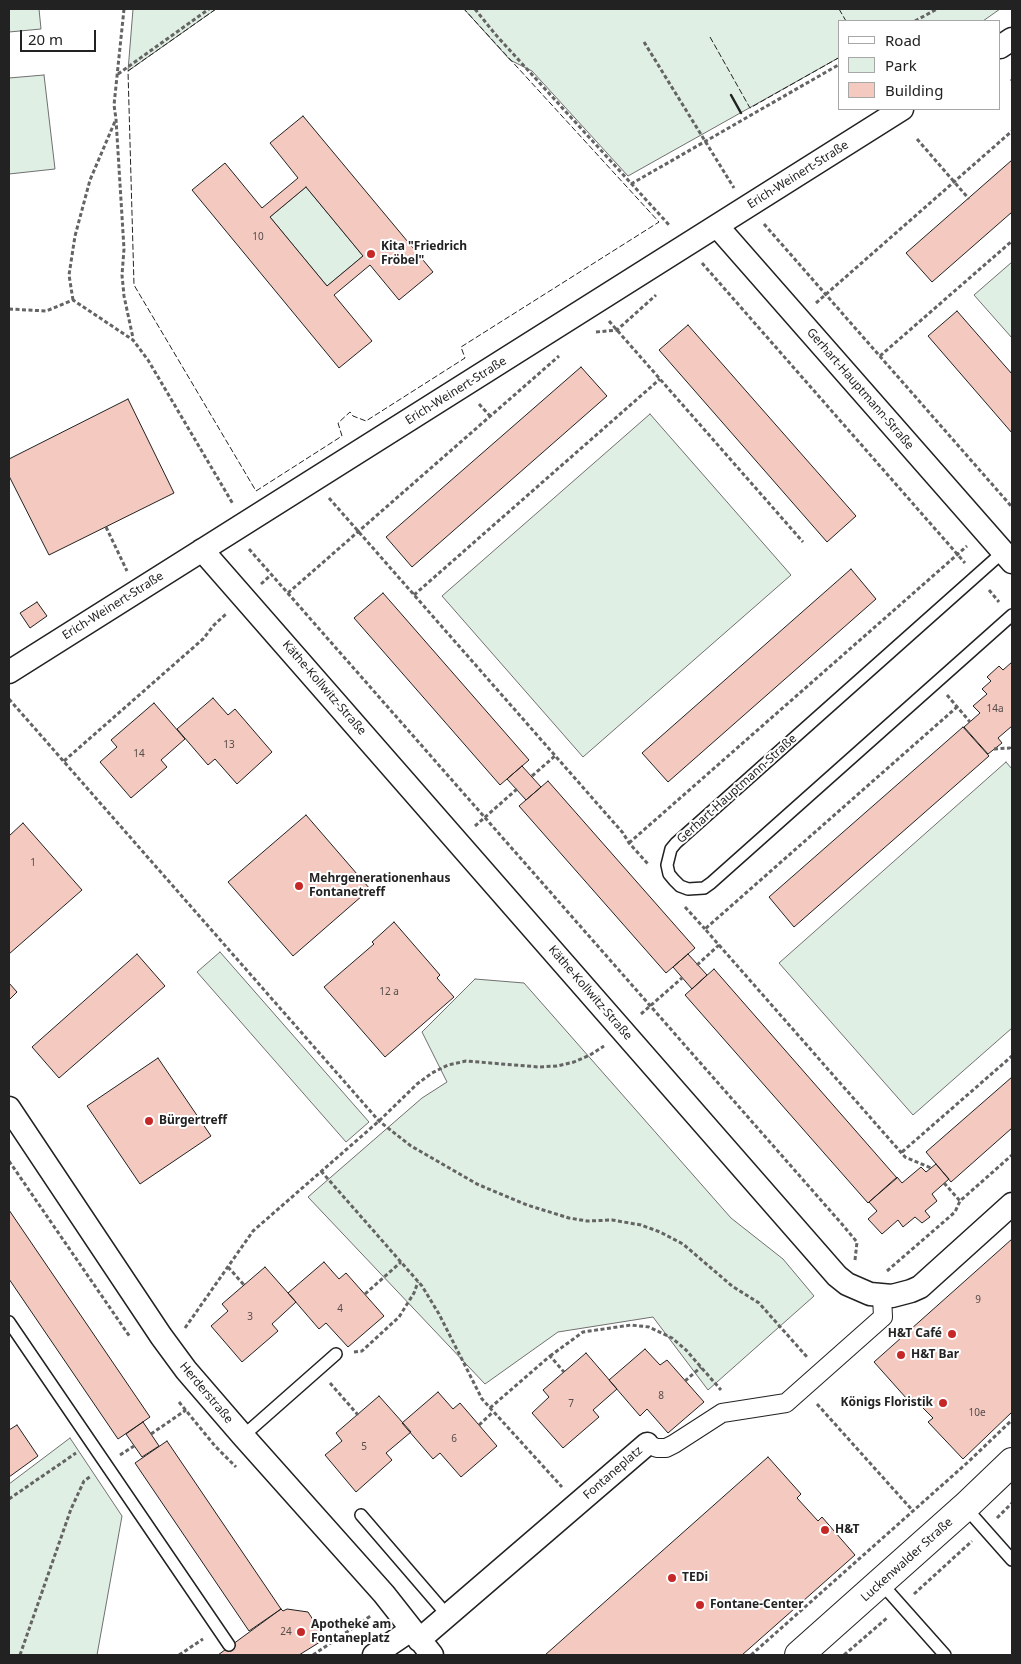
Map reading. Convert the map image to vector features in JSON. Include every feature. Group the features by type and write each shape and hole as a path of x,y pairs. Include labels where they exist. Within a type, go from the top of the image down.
{"main road":[{"name":"Luckenwalder Straße","path":"799,1655 965,1507 1012,1462"}],"street":[{"path":"1001,46 1012,39"},
{"name":"Erich-Weinert-Straße","path":"9,672 900,110"},
{"name":"Gerhart-Hauptmann-Straße","path":"717,226 1008,557"},
{"name":"Käthe-Kollwitz-Straße","path":"202,550 837,1276 858,1290 882,1296 902,1295 920,1287 1012,1204"},
{"name":"Herderstraße","path":"9,1108 170,1349 207,1396 384,1594 420,1642"},
{"name":"Fontaneplatz","path":"374,1655 420,1642 647,1444 657,1448 666,1448 722,1413 786,1403 883,1316 882,1296"}],"lane":[{"name":"Gerhart-Hauptmann-Straße","path":"1008,557 676,843 670,849 667,866 669,874 674,880 688,889 704,888 711,883 1012,615"},
{"path":"9,1322 229,1644"},
{"path":"243,1436 336,1354"},
{"path":"965,1507 1012,1560"},
{"path":"361,1515 448,1616"},
{"path":"881,1583 945,1655"}],"path":[{"path":"124,9 114,105 124,249 122,276 133,340"},
{"path":"117,74 209,9"},
{"path":"476,9 495,34 687,245 957,554"},
{"path":"917,20 937,9"},
{"path":"644,42 736,192 1012,507"},
{"path":"631,184 838,65"},
{"path":"116,119 90,180 75,236 69,275 73,300 133,340 148,360 239,527 272,574 857,1242 855,1266"},
{"path":"798,319 1012,131"},
{"path":"917,139 969,198"},
{"path":"880,356 1012,240"},
{"path":"9,309 46,311 73,300"},
{"path":"594,304 803,542"},
{"path":"594,332 617,330"},
{"path":"288,593 564,352"},
{"path":"414,595 660,379"},
{"path":"314,480 624,833 629,843 654,871"},
{"path":"106,527 137,591"},
{"path":"629,843 985,530"},
{"path":"64,761 203,639 214,625 272,574"},
{"path":"946,695 970,722"},
{"path":"9,699 379,1120 411,1146 477,1184 527,1206 569,1218 588,1221 612,1220 640,1225 660,1232 683,1244 732,1286 758,1303 820,1372"},
{"path":"704,929 957,707"},
{"path":"994,749 1010,748 1012,751"},
{"path":"532,776 556,755"},
{"path":"457,842 517,790"},
{"path":"679,900 905,1157 931,1168"},
{"path":"697,965 719,946"},
{"path":"170,1349 260,1224 379,1120 417,1084 432,1073 448,1065 466,1061 539,1067 574,1062 606,1045 682,978"},
{"path":"902,1152 1012,1056"},
{"path":"882,1296 882,1276 955,1212 960,1201 1012,1155"},
{"path":"321,1171 401,1262 432,1301 482,1399 578,1504"},
{"path":"944,1183 960,1201"},
{"path":"365,1294 401,1262"},
{"path":"228,1268 244,1285"},
{"path":"336,1354 362,1351 393,1324 406,1308 418,1282"},
{"path":"490,1408 550,1356 583,1332 640,1326 654,1329 672,1338 686,1350 739,1410"},
{"path":"550,1356 564,1372"},
{"path":"686,1381 701,1367"},
{"path":"318,1370 358,1415"},
{"path":"803,1388 913,1511"},
{"path":"151,1434 207,1396"},
{"path":"479,1425 493,1412"},
{"path":"751,1655 1012,1420"},
{"path":"9,1499 91,1443"},
{"path":"20,1655 71,1509 84,1481 106,1464"},
{"path":"844,1655 901,1606 1012,1503"},
{"path":"313,1655 372,1615"},
{"path":"179,1655 218,1629"}],"green space":[{"path":"9,9 39,9 41,29 9,32"},
{"path":"133,9 216,9 128,71"},
{"path":"464,9 1000,9 984,20 838,20 838,58 628,176 532,71 510,60"},
{"path":"44,75 55,169 9,174 9,78"},
{"path":"306,187 363,256 327,286 270,217"},
{"path":"1012,262 1012,338 974,295"},
{"path":"650,414 791,575 583,757 442,596"},
{"path":"1006,762 1012,769 1012,1028 913,1115 779,963"},
{"path":"220,952 369,1122 346,1142 197,972"},
{"path":"475,979 524,983 731,1218 783,1259 814,1296 708,1390 653,1317 558,1332 485,1384 308,1197 422,1098 447,1082 422,1032"},
{"path":"70,1438 122,1516 97,1655 9,1655 9,1484"}],"building":[{"path":"303,116 433,272 399,300 370,265 334,295 372,341 339,368 192,190 225,163 262,208 298,178 270,143","holes":["306,187 363,256 327,286 270,217"]},
{"path":"1012,160 1012,212 932,282 906,253"},
{"path":"957,311 1012,374 1012,433 928,336"},
{"path":"688,325 856,516 827,542 659,350"},
{"path":"581,367 607,396 412,567 386,537"},
{"path":"128,399 174,493 49,555 9,476 9,459"},
{"path":"851,569 876,599 668,782 642,753"},
{"path":"383,593 529,760 500,785 354,618"},
{"path":"37,602 47,616 30,628 20,613"},
{"path":"1012,662 1012,726 998,738 1002,743 988,754 964,727 980,713 973,706 987,694 982,689 991,681 987,677 999,666 1003,670"},
{"path":"213,698 228,715 235,709 272,752 237,784 215,759 208,765 177,729"},
{"path":"154,703 185,739 161,760 167,767 131,798 100,762 117,747 111,740"},
{"path":"963,727 989,756 794,927 769,897"},
{"path":"522,766 541,787 526,800 507,779"},
{"path":"548,781 695,948 666,973 519,806"},
{"name":"Mehrgenerationenhaus Fontanetreff","path":"306,815 370,889 293,956 228,882"},
{"path":"23,823 82,890 9,954 9,836"},
{"path":"394,922 440,975 437,978 454,997 385,1057 324,987 374,944 372,942"},
{"path":"137,954 165,986 59,1078 32,1047"},
{"path":"688,954 707,975 692,989 673,967"},
{"path":"714,969 897,1178 868,1203 685,995"},
{"path":"9,983 17,992 9,1000"},
{"name":"Bürgertreff","path":"158,1058 211,1136 140,1184 87,1106"},
{"path":"1012,1077 1012,1128 951,1182 926,1152"},
{"path":"936,1164 949,1179 932,1194 937,1201 925,1211 930,1217 922,1223 915,1217 903,1227 898,1220 882,1234 868,1219 877,1211 869,1202 897,1177 902,1183 921,1167 926,1172"},
{"path":"9,1210 150,1417 118,1439 9,1279"},
{"path":"1012,1239 1012,1412 963,1459 928,1422 933,1418 911,1396 907,1399 874,1362"},
{"path":"324,1262 339,1279 346,1273 384,1316 348,1347 326,1323 319,1329 288,1293"},
{"path":"265,1267 296,1302 272,1324 278,1331 242,1362 211,1326 228,1311 222,1304"},
{"path":"645,1349 660,1365 667,1360 704,1402 668,1433 647,1409 640,1416 609,1380"},
{"path":"586,1353 617,1389 593,1410 599,1417 563,1448 532,1413 549,1397 543,1390"},
{"path":"438,1392 453,1409 460,1403 497,1446 461,1477 440,1453 433,1459 402,1423"},
{"path":"379,1396 411,1432 386,1453 392,1460 356,1492 325,1455 342,1441 336,1433"},
{"path":"143,1422 159,1446 142,1457 126,1434"},
{"path":"17,1425 38,1456 9,1477 9,1430"},
{"path":"167,1441 281,1609 249,1631 135,1463"},
{"name":"Fontane-Center","path":"768,1457 801,1494 797,1498 818,1521 822,1517 855,1555 742,1655 545,1655"},
{"path":"281,1609 283,1611 287,1609 308,1612 321,1632 320,1642 299,1655 218,1655"}],"fence":[{"path":"216,9 128,71 134,285 256,491 342,436 338,423 350,412 353,416 366,421 465,358 461,347 659,222 464,9"},
{"path":"839,9 845,20"},
{"path":"710,37 750,108 838,58"}],"wall":[{"path":"731,95 741,113"}],"place":[{"name":"Kita \"Friedrich Fröbel\"","path":"371,254"},
{"name":"Mehrgenerationenhaus Fontanetreff","path":"299,886"},
{"name":"Bürgertreff","path":"149,1121"},
{"name":"H&T Café","path":"952,1334"},
{"name":"H&T Bar","path":"901,1355"},
{"name":"Königs Floristik","path":"943,1403"},
{"name":"H&T","path":"825,1530"},
{"name":"TEDi","path":"672,1578"},
{"name":"Fontane-Center","path":"700,1605"},
{"name":"Apotheke am Fontaneplatz","path":"301,1632"}]}
